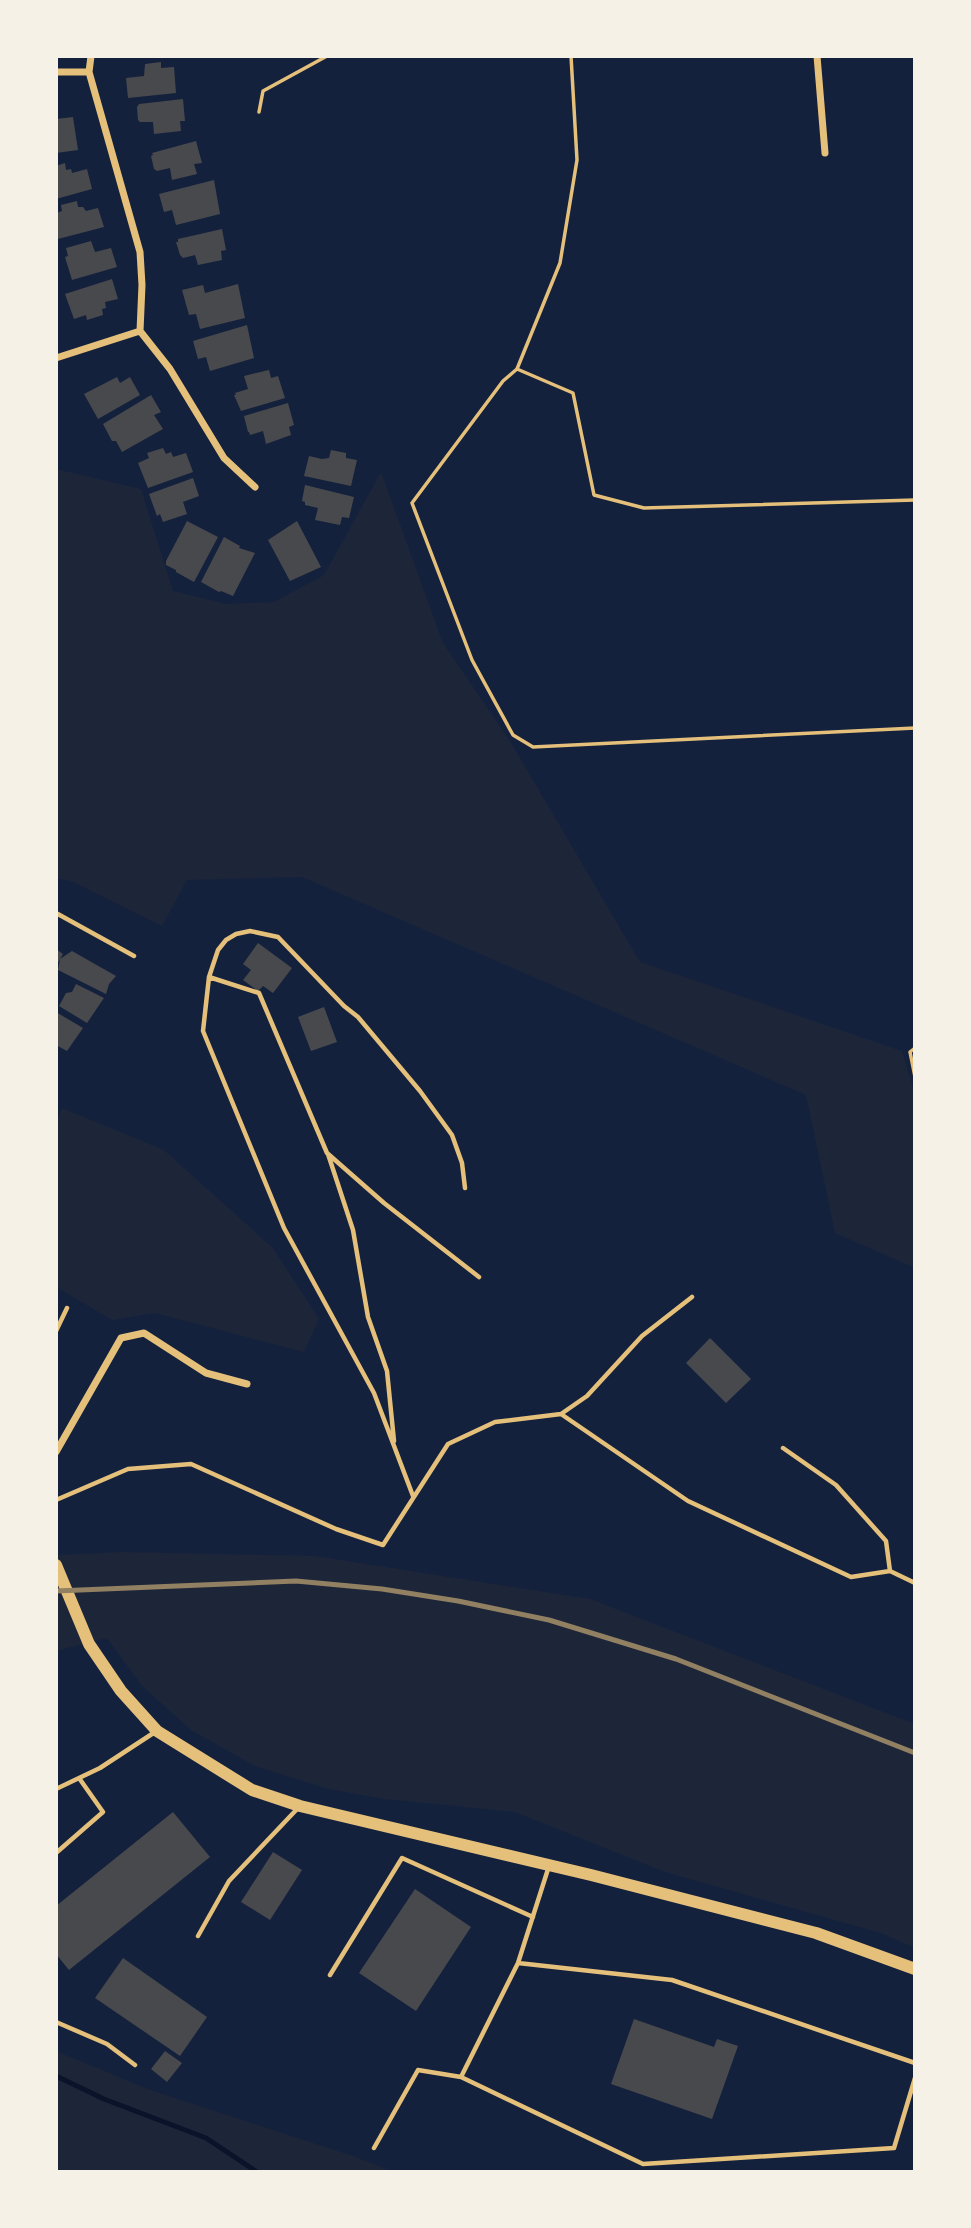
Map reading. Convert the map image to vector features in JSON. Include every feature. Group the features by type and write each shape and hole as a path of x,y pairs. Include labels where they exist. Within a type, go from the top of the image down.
{"main road":[{"path":"56,1565 89,1644 121,1691 157,1731 252,1790 300,1806 549,1865 816,1933 915,1969"}],"street":[{"path":"91,56 89,72 140,252 140,331 170,369 224,458 255,487"},
{"path":"817,56 825,153"},
{"path":"56,72 89,72"},
{"path":"56,358 140,331"},
{"path":"56,1452 121,1338 144,1333 206,1373 247,1384"}],"lane":[{"path":"56,912 134,956"},
{"path":"414,1497 374,1393 284,1228 203,1031 209,977 218,950 226,940 236,934 250,931 278,937 344,1006 358,1017 420,1091 452,1135 462,1163 464,1188"},
{"path":"209,977 259,993 327,1153 353,1230 368,1317 387,1371 395,1447"},
{"path":"327,1153 384,1203 479,1277"},
{"path":"56,1500 128,1469 191,1464 336,1529 383,1545 448,1444 495,1422 561,1414 587,1396 642,1336 692,1297"},
{"path":"56,1331 67,1308"},
{"path":"561,1414 688,1501 851,1577 890,1571 915,1583"},
{"path":"783,1448 836,1485 886,1541 890,1571"},
{"path":"56,1789 100,1768 157,1731"},
{"path":"56,1853 103,1812 79,1778"},
{"path":"198,1936 229,1881 300,1806"},
{"path":"330,1975 402,1858 533,1917"},
{"path":"461,2077 518,1963 549,1865"},
{"path":"518,1963 672,1980 915,2063"},
{"path":"56,2022 107,2044 135,2065"},
{"path":"374,2148 418,2070 461,2077 643,2164 894,2148 915,2078"}],"path":[{"path":"259,112 263,92 327,56"},
{"path":"571,56 577,160 561,263 517,369 503,381 412,503 472,660 513,735 533,747 915,729"},
{"path":"517,369 573,393 594,495 644,508 915,500"},
{"path":"915,1048 910,1052 915,1077"}],"shaded area":[{"path":"56,469 141,489 173,591 226,604 274,602 324,575 381,472 443,643 510,741 640,962 902,1051 915,1094 915,1268 835,1233 806,1095 302,877 187,880 162,926 71,881 56,878"},
{"path":"62,1108 164,1150 273,1248 319,1319 304,1352 155,1313 112,1320 56,1287 56,1122"},
{"path":"122,1552 315,1556 590,1599 915,1724 915,1948 881,1933 665,1872 515,1812 385,1799 328,1789 255,1766 191,1730 142,1686 107,1638 56,1651 56,1555"},
{"path":"56,2051 150,2090 353,2156 394,2172 56,2172"}],"building":[{"path":"161,62 161,68 174,67 176,93 128,98 126,78 144,76 145,64"},
{"path":"183,99 185,121 180,121 181,131 154,134 153,122 138,120 139,104"},
{"path":"73,117 78,150 56,153 56,119"},
{"path":"196,141 202,163 194,164 197,174 172,180 170,168 157,171 154,169 152,153"},
{"path":"65,163 66,170 71,169 72,173 87,169 92,189 56,199 56,166"},
{"path":"214,180 220,214 176,225 172,210 164,212 159,194"},
{"path":"77,201 78,207 83,207 86,211 98,208 104,227 58,239 56,213 62,211 61,205"},
{"path":"222,229 226,250 221,251 222,260 198,265 195,255 183,258 180,255 176,242 178,239"},
{"path":"91,241 95,252 111,248 117,267 72,280 65,257 68,256 66,248"},
{"path":"112,279 118,299 105,302 103,315 87,320 86,315 74,319 65,294"},
{"path":"238,284 245,318 200,329 196,314 189,315 182,290 203,285 205,293"},
{"path":"247,325 254,358 210,371 206,357 198,359 193,341"},
{"path":"269,370 271,378 278,376 285,398 241,411 234,395 248,389 244,376"},
{"path":"117,377 120,383 130,377 140,395 98,419 84,394"},
{"path":"151,395 161,412 154,415 163,429 122,452 103,424"},
{"path":"288,403 294,425 289,427 291,435 266,444 263,431 250,435 244,416"},
{"path":"163,448 166,454 171,452 173,457 186,453 193,472 148,488 138,463 149,458 147,453"},
{"path":"331,450 346,453 346,458 357,460 351,486 304,476 309,456 329,458"},
{"path":"193,478 199,496 183,502 187,514 163,522 160,514 157,516 149,494"},
{"path":"305,485 354,497 349,518 342,517 340,525 315,520 318,508 305,505 302,501"},
{"path":"187,521 218,537 194,582 166,565"},
{"path":"297,521 321,567 290,581 268,540"},
{"path":"224,537 240,546 239,548 255,553 233,596 201,582"},
{"path":"258,943 292,968 273,993 263,986 258,991 243,980 251,970 243,964"},
{"path":"56,949 63,954 56,966"},
{"path":"72,951 116,976 109,984 106,994 58,970 60,959"},
{"path":"76,984 104,998 87,1023 59,1006 66,993 72,992"},
{"path":"324,1007 337,1042 311,1051 298,1017"},
{"path":"56,1012 83,1028 67,1051 56,1045"},
{"path":"710,1338 751,1379 726,1403 686,1363"},
{"path":"173,1812 210,1857 69,1970 56,1954 56,1906"},
{"path":"273,1852 302,1870 270,1920 241,1902"},
{"path":"415,1889 471,1927 416,2011 359,1973"},
{"path":"123,1958 207,2017 180,2056 95,1998"},
{"path":"634,2019 714,2047 717,2039 738,2046 712,2119 611,2084"},
{"path":"165,2051 182,2063 167,2082 151,2069"}],"waterway":[{"path":"56,2076 104,2099 206,2138 257,2172"}],"railway":[{"path":"56,1591 296,1581 382,1589 458,1601 549,1620 676,1659 915,1753"}]}
